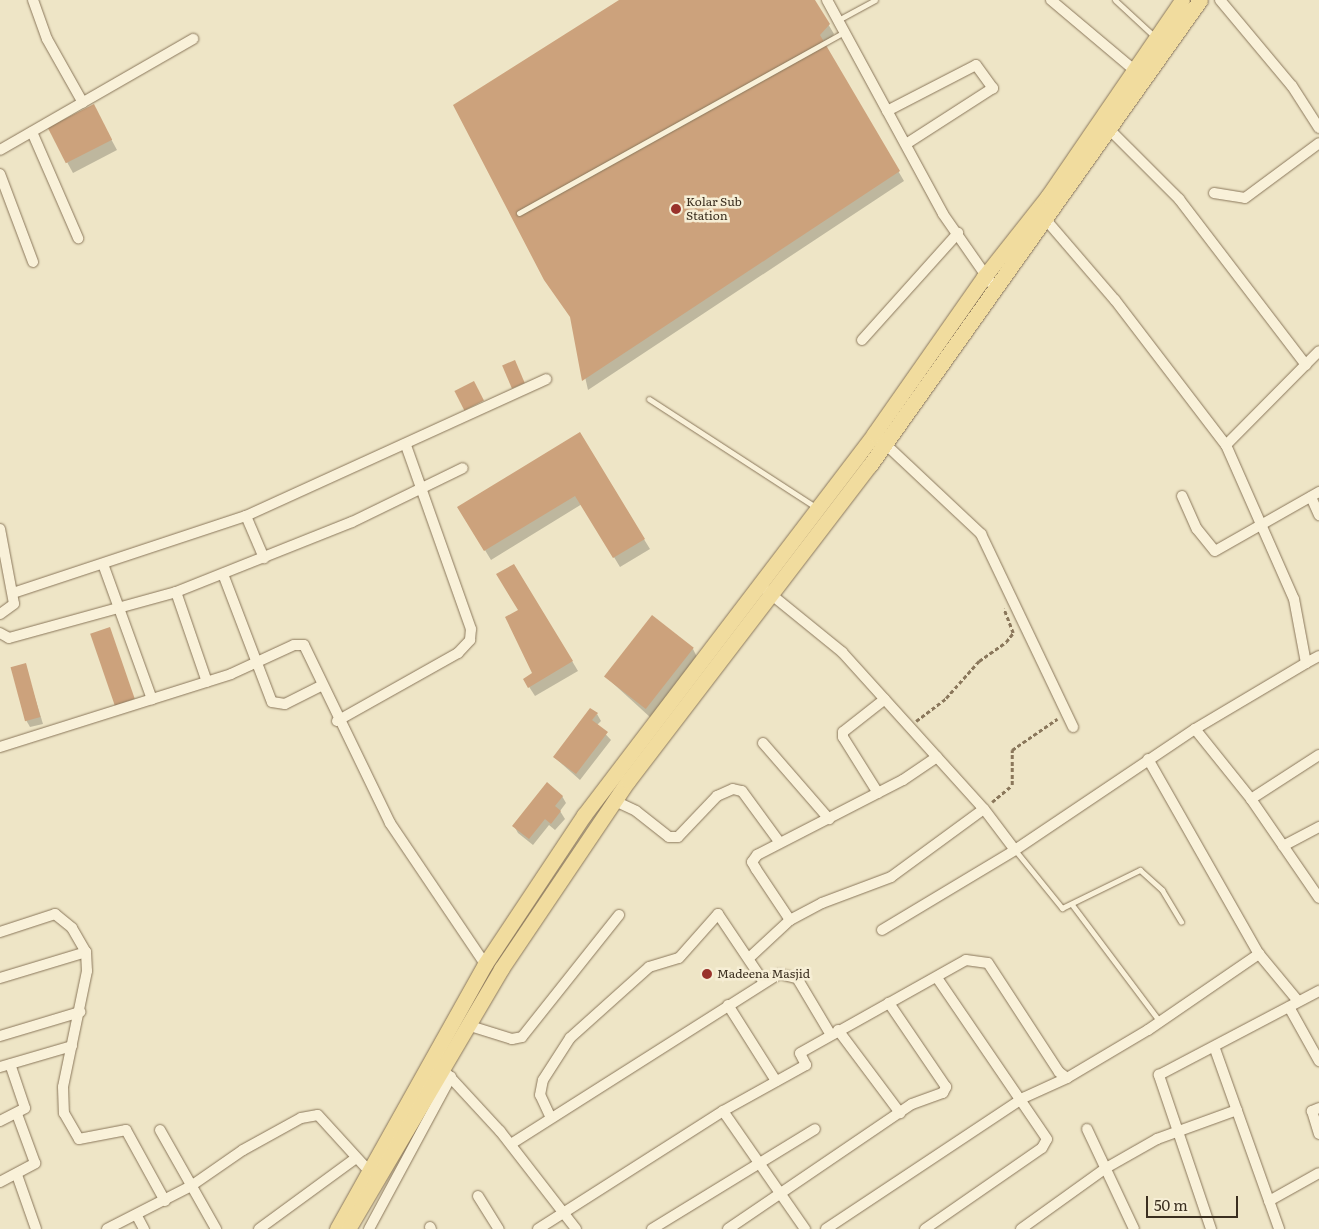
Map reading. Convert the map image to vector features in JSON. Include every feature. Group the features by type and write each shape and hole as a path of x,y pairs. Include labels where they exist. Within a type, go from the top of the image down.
{"main road":[{"path":"348,1229 467,1025 615,801 772,595 879,438 984,277 1048,196 1133,69 1182,0"},
{"path":"337,1229 369,1171 441,1067 485,964 584,815 818,509 879,438 996,290 1047,221 1200,0"}],"street":[{"path":"33,0 47,39 83,102"},
{"path":"827,0 887,111 958,234 984,277 996,290"},
{"path":"1050,0 1133,69"},
{"path":"1220,0 1292,86 1317,122"},
{"path":"0,150 193,39"},
{"path":"887,111 967,67 976,65 993,88 906,144"},
{"path":"1110,130 1184,206 1306,365"},
{"path":"32,132 78,238"},
{"path":"1214,193 1245,198 1319,143"},
{"path":"0,174 33,262"},
{"path":"1047,221 1115,300 1226,445 1294,599 1306,663"},
{"path":"862,340 958,234"},
{"path":"1226,445 1319,351"},
{"path":"13,593 246,516 406,445 546,379"},
{"path":"879,438 981,534 1013,597 1073,727"},
{"path":"337,721 458,653 470,640 471,629 406,445"},
{"path":"0,633 10,638 176,592 264,558 463,468"},
{"path":"1182,496 1202,537 1215,551 1263,526 1315,494 1319,515"},
{"path":"246,516 264,558"},
{"path":"0,529 2,550 14,604 0,614"},
{"path":"103,564 152,699"},
{"path":"223,574 272,702 279,706 322,686"},
{"path":"760,585 842,652 984,809 1015,850"},
{"path":"176,592 207,682"},
{"path":"0,747 207,682 258,662 294,644 304,645 337,721 390,823 485,964"},
{"path":"882,930 1015,850 1195,729 1319,656"},
{"path":"878,793 843,737 843,732 885,699"},
{"path":"1195,729 1251,799 1319,898"},
{"path":"763,743 829,819"},
{"path":"1251,799 1319,755"},
{"path":"790,920 752,862 780,843 878,793 937,757"},
{"path":"1148,759 1259,954 1294,1004 1319,1061"},
{"path":"615,801 636,811 669,837 678,837 716,796 733,789 742,791 780,843"},
{"path":"749,958 790,920 822,903 891,877 984,809"},
{"path":"1283,846 1319,827"},
{"path":"0,932 55,914 72,928 86,952 80,1012 62,1101 75,1136 84,1140 126,1130 165,1201"},
{"path":"550,1116 540,1096 543,1080 570,1038 650,967 679,958 718,914 763,981"},
{"path":"467,1025 512,1039 522,1037 619,915"},
{"path":"0,978 86,952"},
{"path":"826,1229 1023,1098 1067,1078 1160,1022 1259,954"},
{"path":"538,1229 566,1213 723,1111 806,1065 800,1053 834,1032 938,979 966,960 988,963 1059,1072 1067,1078"},
{"path":"511,1144 550,1116 728,1005 763,981 788,973 797,978 834,1032 900,1113"},
{"path":"925,1229 1042,1148 1047,1139 1023,1098 938,979"},
{"path":"1211,1229 1180,1130 1159,1075 1215,1049 1319,991"},
{"path":"728,1229 780,1196 912,1104 939,1098 946,1087 889,1003"},
{"path":"728,1005 776,1081"},
{"path":"0,1036 80,1012"},
{"path":"0,1121 17,1114 25,1108 5,1065 72,1046"},
{"path":"1215,1049 1279,1229"},
{"path":"372,1227 441,1067 511,1144 566,1213 576,1229"},
{"path":"1319,1108 1312,1112 1319,1134"},
{"path":"1021,1229 1106,1168 1180,1130 1237,1110"},
{"path":"723,1111 758,1165 805,1229"},
{"path":"0,1182 34,1163 17,1114"},
{"path":"107,1229 137,1216 191,1186 243,1150 318,1114 369,1171"},
{"path":"652,1229 815,1129"},
{"path":"160,1130 216,1229"},
{"path":"1087,1130 1134,1229"},
{"path":"259,1229 356,1158"},
{"path":"1269,1201 1319,1173"},
{"path":"17,1174 36,1229"},
{"path":"478,1196 499,1229"},
{"path":"137,1216 144,1229"}],"lane":[{"path":"837,20 875,0"},
{"path":"1115,0 1156,37"},
{"path":"519,213 844,32"},
{"path":"649,399 818,509"},
{"path":"1015,850 1062,908 1073,906 1140,870 1162,890 1181,922"},
{"path":"1073,906 1160,1022"}],"path":[{"path":"909,726 946,698 979,661 1006,642 1013,633 1004,606 1013,597"},
{"path":"984,809 1012,784 1012,750 1066,712"}],"building":[{"name":"Kolar Sub Station","path":"619,0 815,0 830,24 820,35 900,171 582,381 570,317 544,280 453,105"},
{"path":"94,104 112,140 66,163 48,128"},
{"path":"515,360 525,383 512,388 502,365"},
{"path":"474,381 484,401 464,411 454,391"},
{"path":"580,432 645,539 613,558 575,496 484,551 457,507"},
{"path":"514,564 573,661 528,688 523,679 532,673 505,617 518,610 496,574"},
{"path":"652,615 694,648 646,709 604,676"},
{"path":"110,627 135,699 115,706 90,634"},
{"path":"26,663 40,717 25,721 11,667"},
{"path":"590,708 598,713 592,720 608,732 576,774 553,757"},
{"path":"547,782 563,796 555,806 561,811 551,824 545,819 529,839 512,826"}],"place":[{"name":"Kolar Sub Station","path":"676,209"},
{"name":"Madeena Masjid","path":"707,974"}]}
